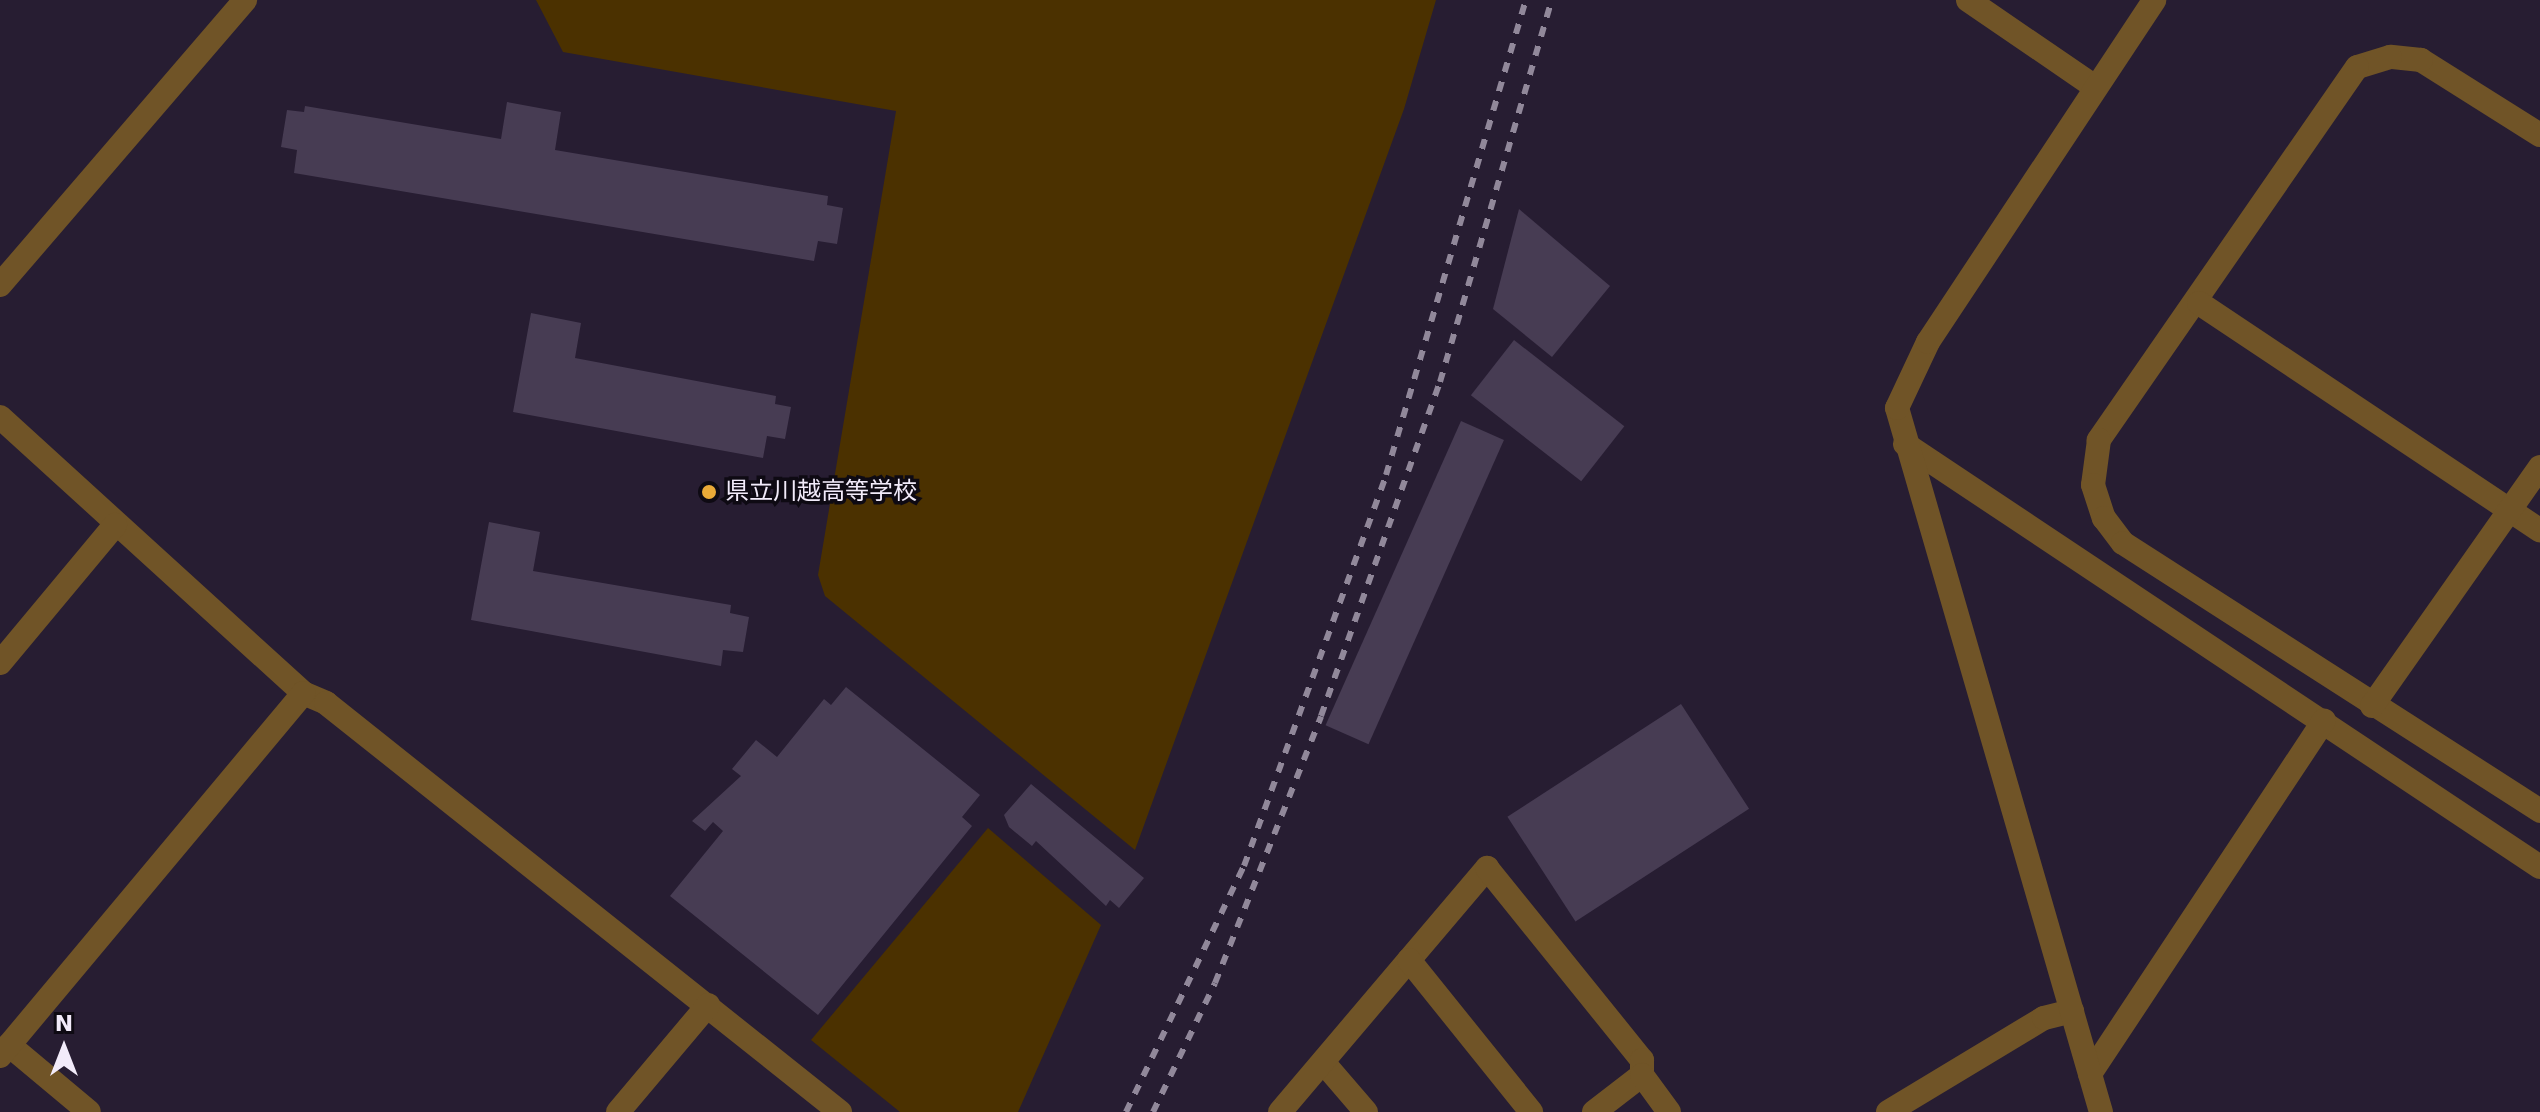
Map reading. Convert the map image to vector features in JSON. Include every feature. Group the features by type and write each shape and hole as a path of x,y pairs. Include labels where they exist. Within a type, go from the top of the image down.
{"street":[{"path":"0,285 245,0"},
{"path":"1968,0 2095,87"},
{"path":"2101,1112 1897,408 1928,342 2154,0"},
{"path":"2540,135 2421,60 2390,57 2357,67 2199,303 2099,440 2093,485 2104,518 2123,543 2372,706 2540,811"},
{"path":"2199,303 2540,530"},
{"path":"0,417 115,525 303,693 326,703 840,1112"},
{"path":"1905,444 2540,867"},
{"path":"2372,706 2540,467"},
{"path":"0,663 115,525"},
{"path":"89,1112 4,1051 303,693"},
{"path":"2090,1074 2324,721"},
{"path":"1280,1112 1487,868 1642,1060 1642,1075 1669,1112"},
{"path":"1409,960 1531,1112"},
{"path":"618,1112 708,1005"},
{"path":"1888,1112 2044,1018 2072,1011"},
{"path":"1323,1062 1366,1112"},
{"path":"1594,1112 1642,1075"}],"shaded area":[{"path":"536,0 1436,0 1404,109 1135,850 825,596 818,575 896,111 563,52"},
{"path":"988,828 1101,925 1018,1112 900,1112 811,1040"}],"building":[{"path":"507,102 561,112 555,150 828,196 827,205 843,208 837,244 818,241 814,261 294,173 297,150 281,147 287,110 304,112 305,106 501,139"},
{"path":"1519,209 1610,286 1552,357 1493,309"},
{"path":"531,313 581,323 575,358 776,396 775,404 791,407 785,439 767,436 763,458 513,412"},
{"path":"1514,340 1624,426 1581,481 1471,395"},
{"path":"1461,421 1504,440 1368,744 1326,725"},
{"path":"489,522 540,532 533,571 731,605 730,613 749,617 743,652 723,650 721,666 471,620"},
{"path":"846,687 980,795 962,817 972,826 818,1015 670,896 723,831 713,822 705,831 692,821 741,776 732,769 756,740 777,757 824,699 831,705"},
{"path":"1681,704 1749,809 1575,922 1507,817"},
{"path":"1031,784 1144,878 1119,908 1110,900 1106,906 1036,841 1032,846 1009,827 1004,815"}],"railway":[{"path":"1126,1112 1244,866 1386,475 1526,0"},
{"path":"1153,1112 1215,983 1321,716 1440,382 1552,0"}],"place":[{"name":"県立川越高等学校","path":"709,492"}]}
